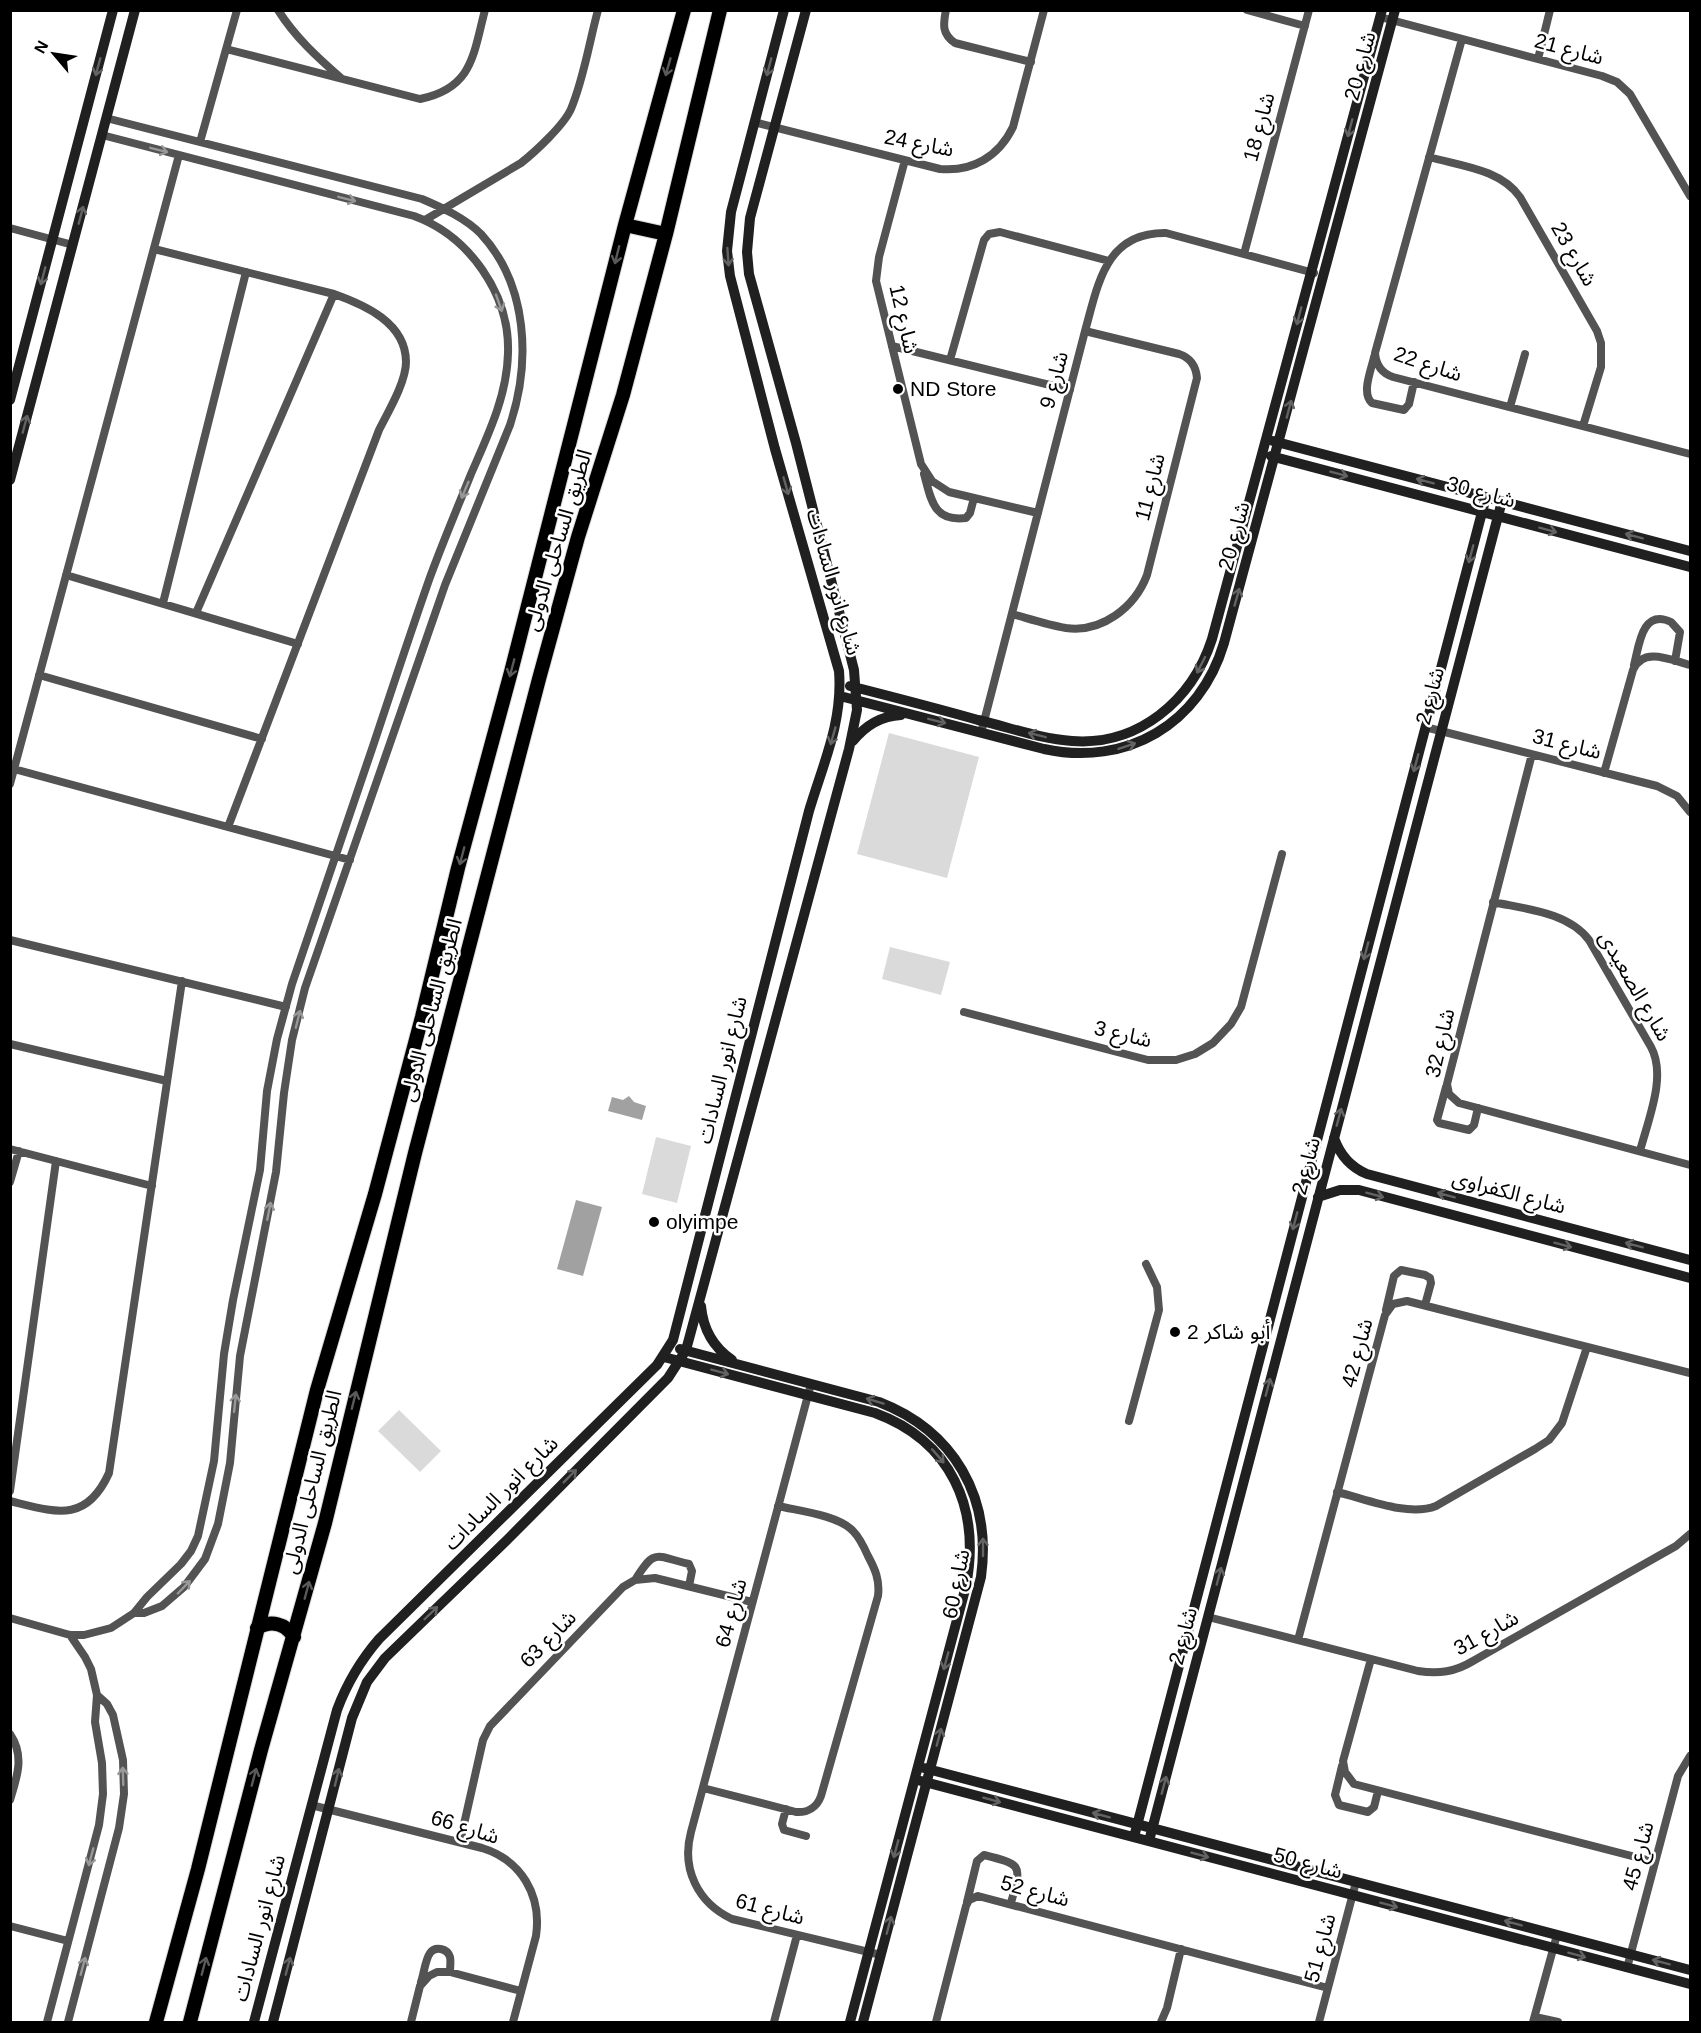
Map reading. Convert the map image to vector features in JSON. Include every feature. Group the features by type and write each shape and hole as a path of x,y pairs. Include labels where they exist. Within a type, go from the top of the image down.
{"highway":[{"name":"الطريق الساحلى الدولى","path":"156,2022 190,1901 317,1390 362,1243 625,225 684,10"},
{"name":"الطريق الساحلى الدولى","path":"190,2022 261,1750 325,1522 412,1163 539,679 579,537 621,403 666,234 720,10"},
{"path":"625,225 666,234"},
{"path":"262,1605 271,1613 282,1618 300,1617"},
{"path":"257,1628 268,1623 281,1625 294,1637"}],"street":[{"path":"10,400 113,10"},
{"path":"10,480 135,10"},
{"path":"200,142 237,10"},
{"path":"278,10 291,31 342,79"},
{"path":"425,220 499,177 534,153 571,111 598,10"},
{"name":"شارع انور السادات","path":"254,2022 337,1710 343,1692 358,1665 379,1639 494,1528 664,1357 670,1346 675,1334 809,811 835,733 840,696 836,657 776,449 730,276 727,251 731,212 784,10"},
{"name":"شارع انور السادات","path":"273,2022 352,1718 367,1682 389,1653 507,1540 663,1383 681,1361 686,1350 702,1298 849,749 856,720 857,700 852,662 747,263 748,229 806,10"},
{"path":"946,10 944,28 948,37 955,43 1031,62"},
{"name":"شارع 24","path":"754,122 940,169 955,170 970,167 990,156 1001,146 1013,127 1044,10"},
{"path":"1247,10 1305,26"},
{"name":"شارع 18","path":"1244,254 1309,10"},
{"path":"1538,59 1550,10"},
{"path":"226,49 420,99 438,95 453,86 466,73 473,57 482,11"},
{"name":"شارع 21","path":"1381,14 1394,16 1462,39 1602,76 1624,88 1635,102 1690,196"},
{"name":"شارع 20","path":"840,684 1059,740 1097,741 1119,736 1142,726 1174,703 1194,679 1208,651 1381,14"},
{"name":"شارع 20","path":"840,696 1058,752 1100,753 1124,748 1146,739 1165,727 1183,713 1205,686 1221,655 1394,16"},
{"name":"شارع 22","path":"1462,39 1375,353 1377,363 1385,374 1690,454"},
{"path":"106,118 422,199 445,209 480,234 506,273 516,298 521,326 522,378 518,402 510,425 445,585 305,988 292,1040 276,1172 249,1303 240,1356 230,1463 213,1542 195,1574 172,1598 153,1610 134,1613"},
{"path":"10,1618 70,1635 104,1631 134,1613 191,1551 202,1520 214,1461 224,1354 260,1170 267,1091 277,1039 335,856 429,580 494,419 506,375 508,352 507,330 502,308 493,287 481,268 466,251 446,232 425,220 102,135"},
{"path":"10,784 179,155"},
{"name":"شارع 23","path":"1429,158 1490,173 1507,183 1520,197 1549,246 1602,343 1601,367 1583,426"},
{"name":"شارع 12","path":"905,160 876,273 921,464 928,476 943,489 1038,513"},
{"path":"10,228 73,245"},
{"path":"950,360 984,240 989,234 1000,232 1109,261"},
{"name":"شارع 9","path":"981,733 1085,331 1100,277 1109,261 1127,243 1142,236 1158,233 1174,234 1324,276"},
{"path":"154,249 334,294 358,303 377,314 394,328 403,344 406,363 402,381 380,430 228,827"},
{"path":"163,603 246,272"},
{"path":"196,613 334,294"},
{"name":"شارع 11","path":"1012,614 1068,628 1094,625 1110,619 1137,595 1146,575 1197,378 1196,370 1188,358 1179,354 1085,331"},
{"path":"892,346 1070,390"},
{"path":"1375,353 1366,393 1370,402 1404,410 1409,404 1414,382"},
{"path":"1510,407 1525,354"},
{"name":"شارع 30","path":"1266,439 1690,551"},
{"path":"776,449 796,443"},
{"name":"شارع 30","path":"1262,454 1690,567"},
{"path":"921,464 932,504 941,514 966,518 970,513 974,498"},
{"name":"شارع 2","path":"1134,1837 1486,497"},
{"name":"شارع 2","path":"1149,1841 1502,501"},
{"path":"66,575 298,644"},
{"path":"1604,772 1644,629 1650,622 1658,619 1671,622 1680,632 1675,661"},
{"path":"1633,670 1640,659 1648,656 1690,665"},
{"path":"39,675 262,739"},
{"path":"849,749 858,735 871,723 896,715 913,715"},
{"name":"شارع 31","path":"1425,727 1664,788 1677,796 1690,812"},
{"name":"شارع 32","path":"1532,754 1447,1084 1449,1094 1455,1101 1478,1108 1690,1165"},
{"path":"14,769 350,860"},
{"name":"شارع 3","path":"964,1012 1148,1060 1176,1060 1200,1051 1225,1032 1240,1007 1282,854"},
{"name":"شارع الصعيدى","path":"1493,902 1567,921 1589,940 1651,1047 1656,1061 1657,1081 1640,1151"},
{"path":"10,940 286,1006"},
{"path":"10,1501 53,1512 68,1511 88,1502 103,1487 109,1473 182,981"},
{"path":"1354,998 1370,1002"},
{"path":"10,1044 167,1081"},
{"path":"1447,1084 1437,1120 1439,1124 1469,1130 1474,1125 1478,1108"},
{"path":"1334,1138 1343,1157 1359,1171 1355,1190"},
{"path":"10,1182 15,1150 152,1186"},
{"path":"10,1491 56,1161"},
{"name":"شارع الكفراوى","path":"1359,1171 1690,1260"},
{"name":"شارع الكفراوى","path":"1318,1197 1340,1190 1355,1190 1690,1278"},
{"path":"1129,1421 1159,1310 1157,1287 1146,1264"},
{"path":"1385,1315 1394,1276 1401,1270 1430,1278 1431,1283 1425,1305"},
{"path":"702,1298 702,1317 708,1334 725,1355 740,1365"},
{"name":"شارع 42","path":"1298,1640 1385,1315 1390,1307 1402,1301 1425,1305 1690,1373"},
{"path":"1266,1334 1281,1338"},
{"name":"شارع 60","path":"670,1346 879,1402 902,1411 922,1424 956,1460 977,1504 983,1540 981,1577 863,2022"},
{"path":"1338,1492 1404,1509 1426,1509 1436,1506 1535,1449 1549,1440 1563,1423 1587,1347"},
{"name":"شارع 60","path":"664,1357 874,1413 908,1429 928,1445 945,1464 965,1505 971,1540 968,1575 850,2022"},
{"name":"شارع 64","path":"688,1852 689,1839 811,1384"},
{"path":"703,1788 796,1812 807,1811 819,1801 878,1596 879,1583 876,1571 858,1537 849,1527 836,1520 778,1506"},
{"path":"494,1528 507,1540"},
{"name":"شارع 31","path":"1208,1617 1428,1673 1447,1672 1463,1668 1677,1546 1690,1534"},
{"name":"شارع 63","path":"460,1842 483,1740 490,1726 617,1592 635,1580 647,1561 653,1557 659,1557 691,1566 689,1587"},
{"path":"635,1580 656,1578 752,1602"},
{"path":"1191,1619 1196,1627 1202,1627 1208,1617 1204,1603 1195,1605"},
{"path":"47,2022 99,1824 103,1794 102,1763 95,1722 97,1695 95,1682 85,1657 70,1635"},
{"path":"1371,1659 1335,1796 1339,1805 1368,1812 1374,1807 1378,1791"},
{"path":"68,2022 119,1828 124,1794 123,1760 113,1715 107,1704 97,1695"},
{"path":"10,1734 19,1753 19,1771 10,1800"},
{"name":"شارع 45","path":"1627,1968 1678,1776 1690,1756"},
{"path":"1343,1761 1345,1773 1350,1781 1359,1786 1655,1863"},
{"name":"شارع 50","path":"918,1766 1690,1970"},
{"name":"شارع 50","path":"915,1779 1690,1984"},
{"name":"شارع 66","path":"311,1805 489,1850 504,1858 522,1874 533,1894 537,1929 513,2022"},
{"path":"786,1809 782,1824 784,1830 806,1836"},
{"name":"شارع 61","path":"688,1852 689,1868 694,1884 708,1903 732,1920 881,1955"},
{"path":"936,2022 977,1861 984,1855 1010,1862 1017,1867 1018,1876 1011,1903"},
{"name":"شارع 51","path":"1319,2022 1356,1882"},
{"name":"شارع 52","path":"966,1906 969,1900 978,1896 1011,1903 1328,1988"},
{"path":"10,1926 68,1941"},
{"path":"774,2022 797,1935"},
{"path":"1557,1935 1534,2020 1558,2022"},
{"path":"411,2022 429,1954 435,1949 443,1949 448,1953 451,1960 450,1972"},
{"path":"1161,2022 1167,2008 1181,1949"},
{"path":"420,1986 433,1973 441,1971 521,1991"}],"shaded area":[{"path":"889,733 979,757 947,878 857,854"},
{"path":"890,947 950,962 941,995 882,979"},
{"path":"629,1096 634,1102 646,1106 642,1120 608,1111 612,1097 623,1100"},
{"path":"656,1137 691,1146 677,1203 642,1194"},
{"path":"576,1200 602,1207 583,1276 557,1269"},
{"path":"399,1410 441,1451 420,1472 378,1431"}],"place":[{"name":"ND Store","path":"898,389"},
{"name":"olyimpe","path":"654,1222"},
{"name":"أبو شاكر 2","path":"1175,1332"}]}
